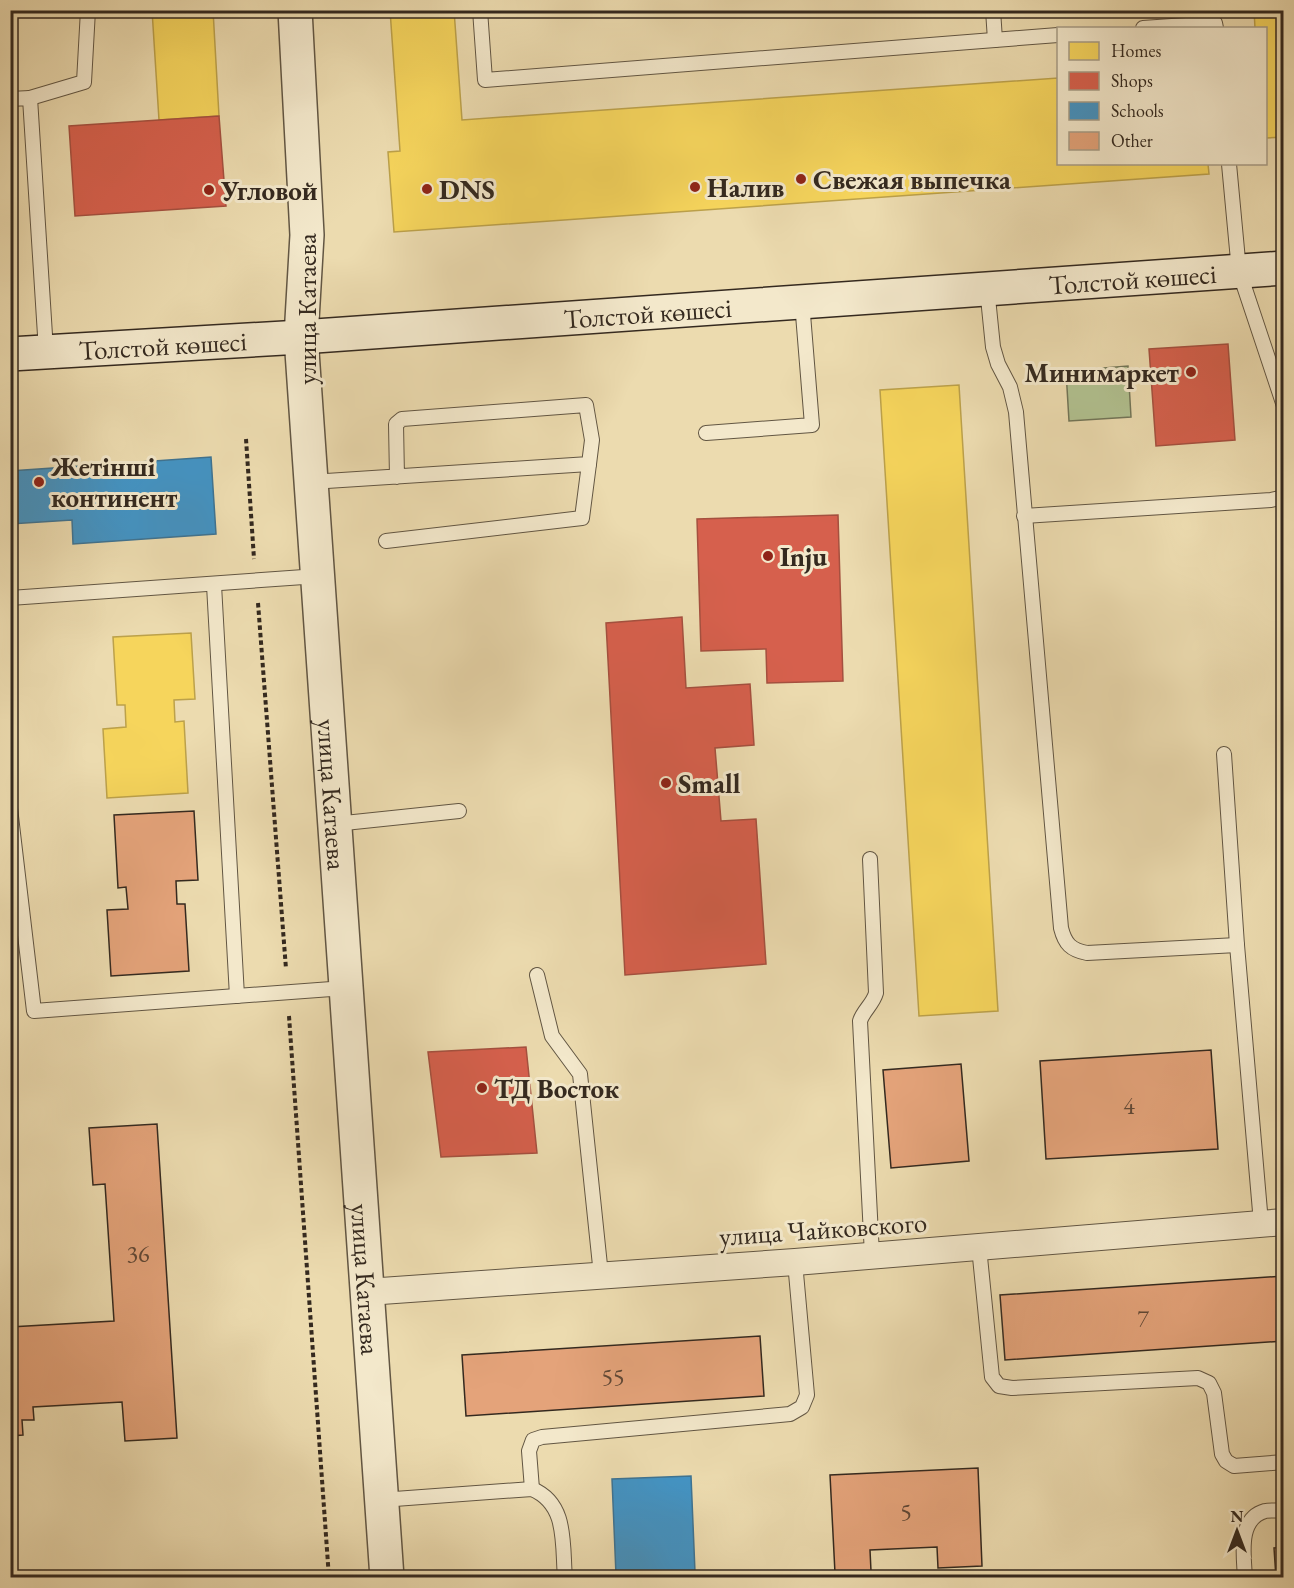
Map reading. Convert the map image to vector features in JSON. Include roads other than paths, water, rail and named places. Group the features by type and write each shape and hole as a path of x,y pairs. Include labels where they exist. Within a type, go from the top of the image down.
{"street":[{"name":"улица Катаева","path":"295,10 307,235 301,337 387,1578"},
{"name":"Толстой көшесі","path":"10,354 301,337 1284,268"},
{"name":"улица Чайковского","path":"367,1292 795,1262 1273,1222"}],"lane":[{"path":"10,99 30,98 84,82 88,10"},
{"path":"480,10 485,80 1057,35"},
{"path":"993,10 995,40"},
{"path":"1154,27 1217,21"},
{"path":"30,98 46,351"},
{"path":"1229,165 1239,271 1284,406"},
{"path":"987,288 993,347 1010,387 1016,412 1060,928 1063,937 1077,951 1087,953 1237,945"},
{"path":"706,434 812,425 802,302"},
{"path":"386,541 582,518 592,440 586,405 402,419 396,424 397,477"},
{"path":"311,483 589,464"},
{"path":"1024,516 1271,500 1284,497"},
{"path":"10,598 318,576"},
{"path":"214,585 237,996"},
{"path":"1224,754 1237,945 1273,1222"},
{"path":"10,808 34,1011 345,988"},
{"path":"335,824 459,810"},
{"path":"870,859 876,993 860,1021 872,1255"},
{"path":"537,975 552,1036 580,1074 601,1275"},
{"path":"979,1247 992,1377 999,1386 1012,1388 1198,1378 1209,1383 1214,1393 1222,1454 1226,1461 1234,1466 1284,1462"},
{"path":"532,1489 529,1451 533,1440 542,1437 790,1414 802,1407 807,1395 795,1262"},
{"path":"381,1500 532,1489 542,1493 552,1503 560,1518 564,1578"},
{"path":"1245,1578 1243,1545 1245,1531 1252,1519 1264,1511 1284,1510"}],"place":[{"name":"Свежая выпечка","path":"801,179"},
{"name":"Налив","path":"695,187"},
{"name":"DNS","path":"427,189"},
{"name":"Угловой","path":"209,190"},
{"name":"Минимаркет","path":"1191,372"},
{"name":"Жетінші континент","path":"39,482"},
{"name":"Inju","path":"768,556"},
{"name":"Small","path":"666,783"},
{"name":"ТД Восток","path":"482,1088"}]}
